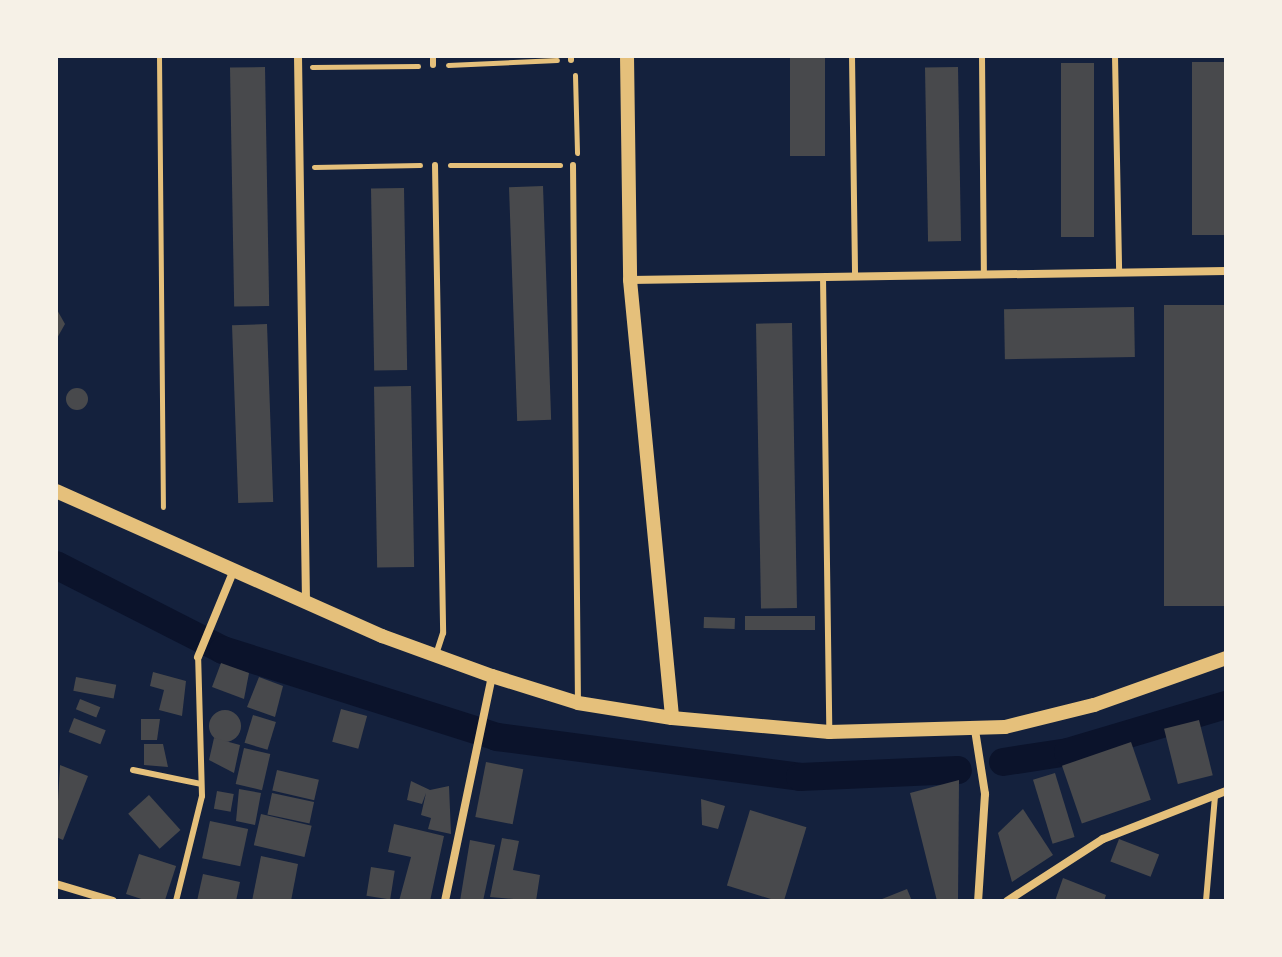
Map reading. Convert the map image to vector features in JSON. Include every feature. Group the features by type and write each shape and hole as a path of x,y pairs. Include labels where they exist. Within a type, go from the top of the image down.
{"street":[{"path":"298,56 306,601"},
{"path":"627,56 630,280 672,718"},
{"path":"630,280 1226,271"},
{"path":"56,491 233,572 492,676 578,703 672,718 829,732 975,730 1094,705 1226,658"},
{"path":"198,657 233,572"},
{"path":"445,901 492,676"},
{"path":"975,730 985,794 978,901"},
{"path":"1007,901 1103,839 1226,791"},
{"path":"56,884 113,901"}],"lane":[{"path":"433,56 433,65"},
{"path":"852,56 855,276"},
{"path":"982,56 984,275"},
{"path":"1115,56 1119,273"},
{"path":"435,165 443,633 436,655"},
{"path":"573,165 578,703"},
{"path":"823,277 829,732"},
{"path":"176,901 201,784 198,657"},
{"path":"133,770 201,784"},
{"path":"1206,901 1215,795"}],"path":[{"path":"159,56 163,507"},
{"path":"571,58 573,165"}],"building":[{"path":"790,56 825,56 825,156 790,156"},
{"path":"1192,62 1226,62 1226,235 1192,235"},
{"path":"1061,63 1094,63 1094,237 1061,237"},
{"path":"265,67 269,306 234,307 230,68"},
{"path":"958,67 961,241 928,242 925,68"},
{"path":"543,186 551,420 517,421 509,187"},
{"path":"404,188 407,370 374,371 371,189"},
{"path":"1164,305 1226,305 1226,606 1164,606"},
{"path":"1134,307 1135,357 1005,359 1004,309"},
{"path":"56,308 65,324 56,340"},
{"path":"792,323 797,608 761,609 756,324"},
{"path":"267,324 273,502 238,503 232,325"},
{"path":"411,386 414,567 377,568 374,387"},
{"path":"77,388 88,399 77,410 66,399"},
{"path":"745,616 815,616 815,630 745,630"},
{"path":"704,617 735,618 735,629 704,628"},
{"path":"221,663 249,673 244,699 212,687"},
{"path":"153,672 186,681 182,716 159,710 164,690 150,686"},
{"path":"76,677 116,685 114,699 73,691"},
{"path":"259,677 283,686 275,717 247,707"},
{"path":"80,699 100,707 96,717 76,709"},
{"path":"341,709 367,716 358,749 332,742"},
{"path":"225,710 236,715 241,726 236,737 225,742 214,737 209,726 214,715"},
{"path":"253,715 276,722 267,750 245,743"},
{"path":"74,718 106,730 100,744 69,732"},
{"path":"141,719 160,719 157,740 141,740"},
{"path":"1199,720 1213,775 1178,784 1164,729"},
{"path":"214,738 240,745 234,773 209,760"},
{"path":"1131,742 1151,800 1082,823 1062,766"},
{"path":"144,744 163,744 168,767 144,765"},
{"path":"244,748 270,754 262,790 236,784"},
{"path":"486,762 523,769 513,824 475,817"},
{"path":"60,765 88,776 63,840 56,837"},
{"path":"277,770 319,780 314,800 272,790"},
{"path":"1055,773 1075,837 1053,844 1033,780"},
{"path":"959,780 958,901 937,901 910,793"},
{"path":"411,781 430,790 449,786 451,834 428,829 431,818 421,815 426,793 422,804 407,800"},
{"path":"239,789 261,793 255,825 236,821"},
{"path":"217,791 234,794 231,812 214,809"},
{"path":"272,793 314,802 309,823 267,815"},
{"path":"149,795 180,830 160,849 128,814"},
{"path":"701,799 725,806 718,829 702,825"},
{"path":"1023,809 1053,855 1012,882 998,833"},
{"path":"750,810 806,827 784,901 727,886"},
{"path":"261,814 312,826 304,857 254,845"},
{"path":"210,821 248,829 240,866 202,858"},
{"path":"394,824 444,836 430,901 399,901 411,857 388,852"},
{"path":"502,838 519,841 513,870 540,875 536,901 490,897"},
{"path":"1119,839 1159,854 1151,877 1110,861"},
{"path":"470,840 495,845 483,901 460,901"},
{"path":"139,854 176,866 165,901 148,901 126,894"},
{"path":"261,856 298,864 291,901 252,901"},
{"path":"371,867 395,871 390,899 366,896"},
{"path":"203,874 240,882 236,901 197,901"},
{"path":"1063,878 1106,895 1104,901 1055,901"},
{"path":"907,889 912,901 877,901"}],"waterway":[{"path":"56,565 223,650 497,737 800,777 958,770"},
{"path":"1003,762 1068,752 1226,705"}]}
